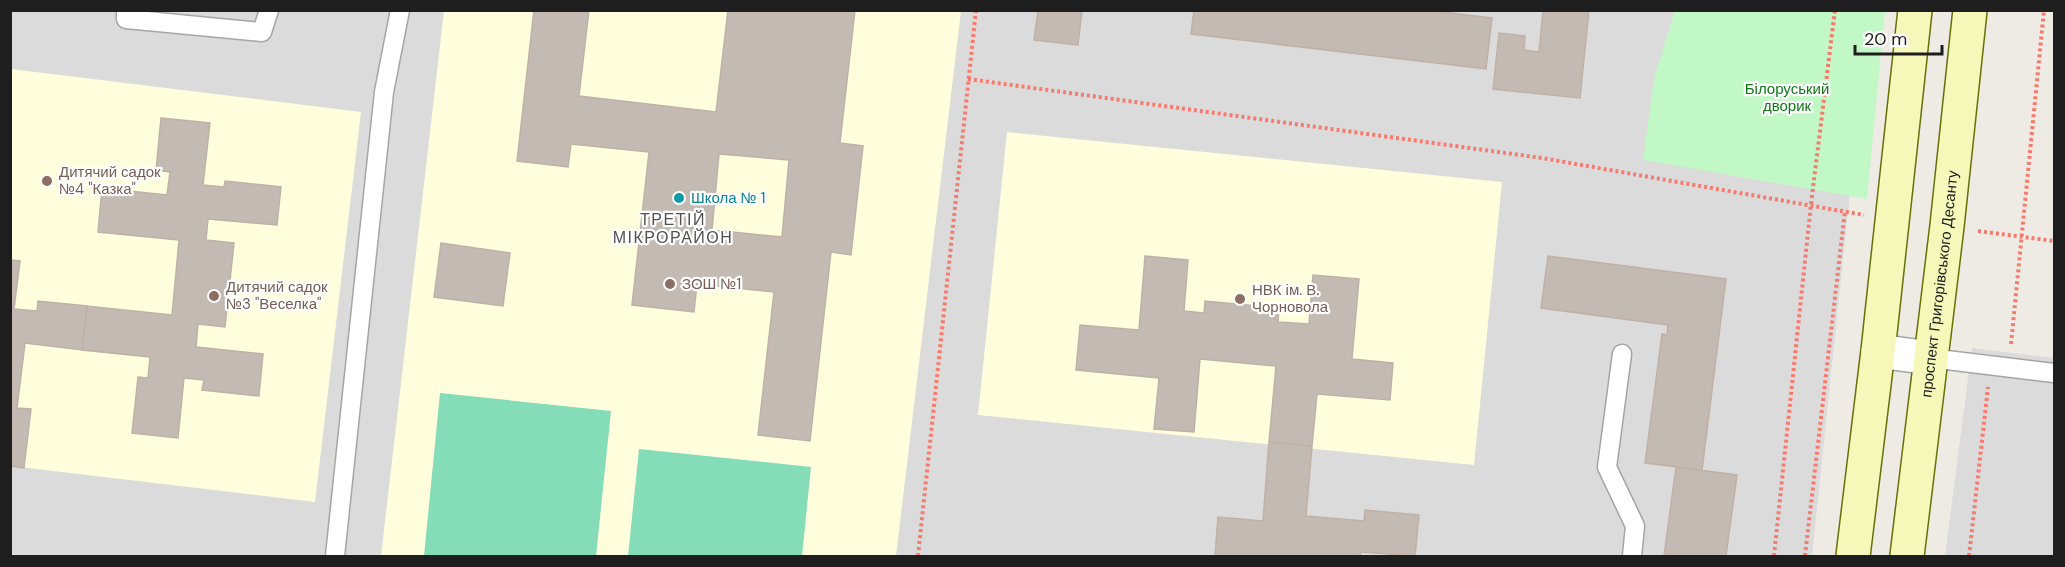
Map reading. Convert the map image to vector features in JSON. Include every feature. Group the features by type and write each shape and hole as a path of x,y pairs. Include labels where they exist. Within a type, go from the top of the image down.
{"street":[{"path":"1853,556 1915,10"},
{"name":"проспект Григорівського Десанту","path":"1906,556 1947,226 1970,10"},
{"path":"1878,351 1930,358"}],"lane":[{"path":"126,10 126,19 262,32 269,10"},
{"path":"335,556 384,92 400,10"},
{"path":"1622,354 1607,467 1635,526 1632,556"},
{"path":"1930,358 2055,373"}],"path":[{"path":"918,556 975,10"},
{"path":"1774,556 1811,204 1835,10"},
{"path":"2009,367 2044,10"},
{"path":"968,79 1542,158 1892,220"},
{"path":"1805,556 1845,211"},
{"path":"1947,226 2055,241"},
{"path":"1969,556 1990,365"}],"shaded area":[{"path":"10,11 1869,11 1812,556 11,556"},
{"name":"ЗОШ №1","path":"444,11 961,11 896,556 381,556"},
{"name":"Дитячий садок №3 \"Веселка\"","path":"11,69 361,112 315,502 11,466"},
{"name":"НВК ім. В. Чорновола","path":"1007,132 1502,182 1474,465 978,415"},
{"path":"1972,348 2054,358 2054,556 1945,556"}],"green space":[{"name":"Білоруський дворик","path":"1675,11 1885,11 1867,199 1643,160 1654,78"},
{"path":"440,393 611,411 596,556 424,556"},
{"path":"639,449 811,467 802,556 628,556"}],"building":[{"name":"Школа № 1","path":"534,10 589,10 579,96 716,112 728,10 855,10 840,143 863,146 851,255 831,252 810,441 758,435 774,292 697,284 694,312 632,305 649,152 571,144 568,167 517,161","holes":["719,154 789,160 782,237 712,230"]},
{"path":"1038,10 1082,10 1078,45 1034,40"},
{"path":"1194,10 1426,10 1492,18 1486,69 1191,34"},
{"path":"1543,10 1589,10 1580,98 1493,89 1499,33 1525,36 1524,50 1539,52"},
{"path":"161,118 210,123 203,185 224,187 225,181 281,187 277,225 208,219 206,240 234,243 225,327 198,324 196,347 263,354 259,396 202,390 204,380 184,378 178,438 132,433 138,377 148,378 150,357 82,350 87,306 172,315 179,240 98,232 102,188 167,195 170,172 156,170"},
{"path":"441,243 510,253 503,306 434,297"},
{"path":"1145,256 1188,260 1184,311 1204,313 1205,301 1279,308 1278,322 1309,324 1313,275 1359,279 1352,359 1393,363 1390,400 1317,394 1312,446 1269,442 1276,366 1200,359 1194,432 1154,429 1159,378 1076,370 1080,325 1139,330"},
{"path":"1548,256 1726,279 1702,470 1645,463 1662,334 1667,335 1668,325 1541,308"},
{"path":"10,260 20,261 14,309 37,311 38,301 87,306 82,350 25,343 17,408 31,409 24,468 10,466"},
{"path":"1269,442 1312,446 1306,516 1364,521 1365,510 1419,515 1415,556 1361,552 1360,556 1215,556 1218,517 1263,521"},
{"path":"1676,467 1737,475 1726,556 1664,556"}],"place":[{"name":"Дитячий садок №4 \"Казка\"","path":"47,181"},
{"name":"Школа № 1","path":"679,198"},
{"name":"ЗОШ №1","path":"670,284"},
{"name":"Дитячий садок №3 \"Веселка\"","path":"214,296"},
{"name":"НВК ім. В. Чорновола","path":"1240,299"}],"district":[{"name":"ТРЕТІЙ МІКРОРАЙОН","path":"673,228"}]}
